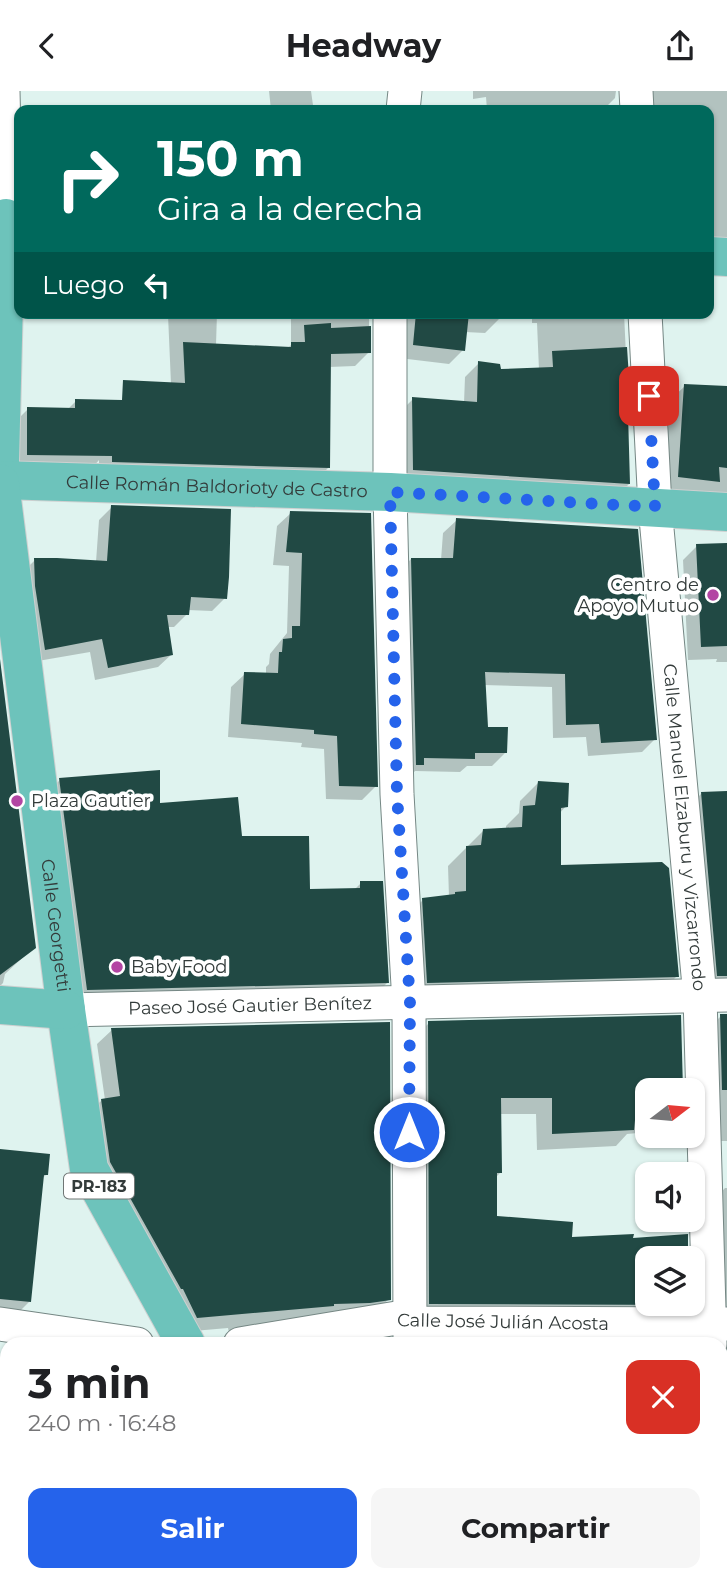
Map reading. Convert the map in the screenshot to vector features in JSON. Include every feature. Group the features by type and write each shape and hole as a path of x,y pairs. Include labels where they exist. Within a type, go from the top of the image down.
{"main road":[{"path":"0,461 8,218"},
{"name":"Calle Román Baldorioty de Castro","path":"0,481 390,492 727,512"},
{"name":"Calle Georgetti","path":"0,481 66,1010 89,1169 182,1337"},
{"path":"0,1005 66,1010"}],"street":[{"path":"3,91 8,218"},
{"path":"390,319 390,492 397,794 410,1003 410,1333"},
{"name":"Calle Manuel Elzaburu y Vizcarrondo","path":"645,319 655,507 713,996 715,1330"},
{"name":"Paseo José Gautier Benítez","path":"66,1010 713,996"},
{"name":"Calle José Julián Acosta","path":"282,1337 403,1317 410,1333 715,1330"},
{"path":"0,1324 89,1337"}],"building":[{"path":"415,319 468,319 465,351 413,345"},
{"path":"331,323 331,328 371,326 371,353 331,354 330,468 112,462 112,456 27,455 27,407 75,408 75,399 122,400 123,380 185,383 183,342 291,347 291,342 305,342 304,325"},
{"path":"627,347 630,484 413,470 412,397 477,402 478,361 500,364 501,369 553,367 552,351"},
{"path":"684,384 727,386 727,468 719,467 720,482 678,477"},
{"path":"111,505 231,509 227,599 191,597 189,615 167,615 173,655 108,668 102,639 45,650 35,586 34,558 107,561"},
{"path":"290,511 371,513 378,787 339,786 337,736 314,734 314,730 241,724 244,672 278,673 283,639 292,638 292,626 300,626 302,553 286,552"},
{"path":"456,518 638,529 657,740 601,743 599,724 566,725 565,674 485,672 488,727 508,727 507,753 475,753 475,759 424,758 424,765 416,765 411,558 453,558"},
{"name":"Centro de Apoyo Mutuo","path":"727,543 727,646 701,647 696,544"},
{"path":"0,659 36,948 0,975"},
{"path":"160,770 160,803 238,797 242,836 309,836 310,889 360,888 360,881 383,881 389,983 87,990 59,778"},
{"path":"538,781 569,783 568,807 561,808 561,865 662,862 669,868 679,977 427,983 422,898 466,891 466,846 481,845 483,829 522,827 523,806 535,805"},
{"path":"727,791 727,976 717,976 701,792"},
{"path":"720,1014 727,1014 727,1090 722,1090"},
{"path":"681,1015 683,1078 635,1078 634,1130 552,1134 552,1098 501,1098 502,1173 497,1173 497,1216 573,1222 572,1237 634,1234 633,1238 688,1234 688,1246 635,1246 635,1305 429,1304 428,1021"},
{"path":"390,1022 391,1300 197,1318 110,1162 101,1099 120,1096 111,1028"},
{"path":"0,1149 50,1154 48,1175 44,1175 31,1302 0,1299"}],"place":[{"name":"Centro de Apoyo Mutuo","path":"713,595"},
{"name":"Plaza Gautier","path":"17,801"},
{"name":"Baby Food","path":"117,967"}],"route":[{"path":"409,1132 410,1003 397,794 390,492 655,507 649,396"}]}
